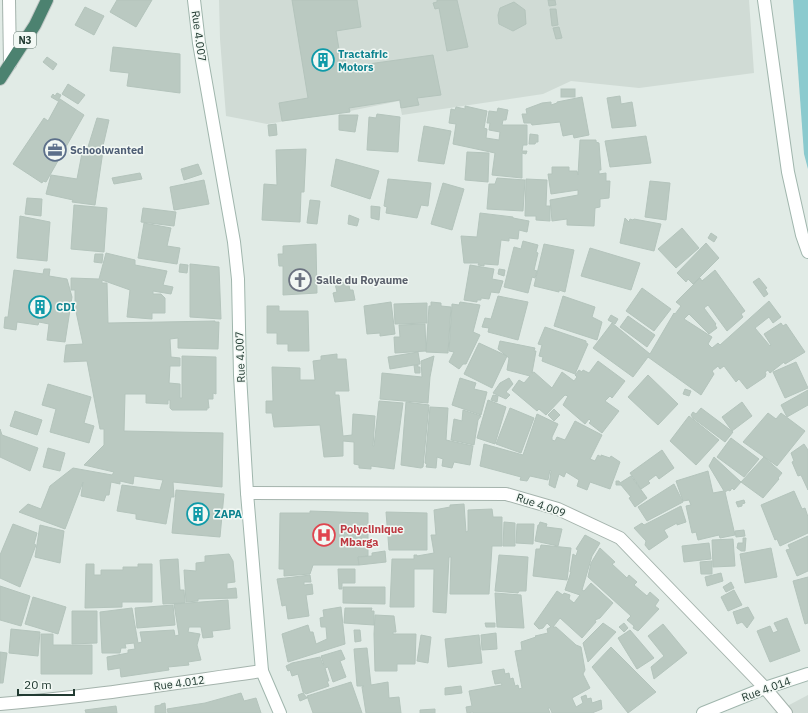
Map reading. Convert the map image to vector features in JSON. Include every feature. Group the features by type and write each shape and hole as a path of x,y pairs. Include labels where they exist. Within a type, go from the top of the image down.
{"highway":[{"name":"N3","path":"0,79 35,24 47,0"}],"main road":[{"path":"9,0 10,64"},
{"name":"Rue 4.007","path":"194,0 199,44 235,250 238,279 240,375 247,493 262,671 280,713"},
{"path":"764,0 788,172 802,235 808,252"},
{"name":"Rue 4.009","path":"247,493 506,494 558,509 620,538 765,688 786,713"},
{"name":"Rue 4.012","path":"0,704 30,702 143,688 262,671"},
{"name":"Rue 4.014","path":"702,713 765,688 808,674"}],"shaded area":[{"path":"219,0 749,0 754,73 639,88 571,81 543,94 402,115 399,101 350,111 267,124 226,116 220,39"},
{"path":"808,695 808,713 774,713"}],"water":[{"path":"793,0 808,0 808,169 804,154"}],"building":[{"path":"117,0 152,0 136,27 110,12"},
{"name":"Tractafric Motors","path":"292,0 357,0 361,27 336,31 340,55 344,54 347,69 354,68 354,66 433,55 441,95 417,98 419,105 401,108 400,100 349,108 350,112 282,121 279,103 308,98"},
{"path":"437,0 457,0 468,47 447,51 439,8 435,9 433,3 437,2"},
{"path":"548,0 555,0 556,5 549,6"},
{"path":"514,2 525,10 526,24 513,31 499,24 498,15 500,8"},
{"path":"85,7 104,16 94,35 75,25"},
{"path":"550,9 556,9 558,25 552,26"},
{"path":"559,27 562,38 556,39 553,28"},
{"path":"113,47 180,54 180,93 127,86 129,73 110,71"},
{"path":"47,57 57,64 53,70 43,62"},
{"path":"68,84 85,95 78,104 62,94"},
{"path":"561,89 575,89 575,97 561,97"},
{"path":"57,93 61,95 58,101 51,97 53,94 55,96"},
{"path":"620,96 621,104 632,102 636,126 612,128 607,98"},
{"path":"582,97 589,135 574,138 573,134 563,136 560,122 532,125 531,123 524,123 522,114 527,114 526,109 542,103 551,102 551,105 557,102"},
{"path":"60,99 84,115 46,182 43,181 42,183 13,164 44,118 48,121"},
{"path":"465,106 487,111 484,128 487,129 486,138 499,140 500,132 489,130 490,123 487,123 489,111 497,112 498,108 508,110 506,120 503,120 502,125 527,125 527,145 523,145 522,151 527,151 526,154 522,153 522,178 492,175 495,153 453,144 456,124 449,123 451,109 455,110 456,107 465,109"},
{"path":"377,114 400,117 398,152 367,150 369,117 376,118"},
{"path":"339,115 358,115 355,132 339,130"},
{"path":"97,118 109,120 102,150 88,147"},
{"path":"276,124 277,135 269,136 268,125"},
{"path":"424,126 451,131 444,164 418,161"},
{"path":"530,134 538,135 538,142 535,144 529,144"},
{"path":"646,136 651,163 610,167 605,141"},
{"path":"580,140 596,140 596,142 599,143 601,170 599,170 599,174 606,173 606,181 610,181 609,198 600,199 600,207 595,208 594,226 567,225 567,219 552,221 550,200 578,195 578,190 551,194 548,174 552,174 552,167 569,167 569,171 577,171 578,175"},
{"path":"83,148 103,151 95,205 72,202 73,200 46,194 51,175 77,179"},
{"path":"306,149 304,192 301,192 300,222 262,220 264,184 277,185 276,150"},
{"path":"467,152 489,153 488,182 465,180"},
{"path":"336,159 379,171 370,199 331,186"},
{"path":"198,164 202,174 184,180 181,169"},
{"path":"140,173 142,179 114,184 112,178"},
{"path":"497,178 525,180 523,211 487,209 489,184 495,184"},
{"path":"388,179 431,183 428,206 421,205 417,218 386,213 387,207 384,206"},
{"path":"526,179 547,180 546,206 550,206 550,221 536,220 536,216 525,216"},
{"path":"204,180 209,204 174,210 170,187"},
{"path":"650,181 670,183 666,220 645,217"},
{"path":"443,183 464,189 452,230 431,224"},
{"path":"27,198 42,199 41,216 25,214"},
{"path":"310,200 320,201 317,224 307,223"},
{"path":"74,205 107,208 104,252 71,249"},
{"path":"371,206 380,207 379,220 371,218"},
{"path":"143,208 176,212 174,226 141,222"},
{"path":"480,213 513,217 529,221 527,232 519,230 518,239 509,238 509,241 501,240 498,265 484,264 484,266 478,265 479,263 464,263 461,236 477,237"},
{"path":"349,215 359,219 357,226 348,224"},
{"path":"20,216 50,222 47,261 17,258"},
{"path":"625,218 629,222 630,219 634,219 661,224 654,251 620,243"},
{"path":"144,223 171,228 167,246 180,248 177,264 138,258"},
{"path":"682,228 699,248 676,268 658,249"},
{"path":"711,233 717,237 714,242 708,238"},
{"path":"523,241 538,245 536,252 538,253 534,270 537,271 535,278 532,277 528,293 504,287 514,247 521,249"},
{"path":"706,243 719,258 693,284 688,279 686,282 677,273"},
{"name":"Salle du Royaume","path":"316,244 317,293 283,295 283,266 279,266 278,254 283,254 283,246"},
{"path":"544,244 574,250 565,292 534,286"},
{"path":"590,248 640,263 631,290 581,276"},
{"path":"106,253 135,260 135,265 167,271 163,285 173,287 171,294 153,291 153,294 161,294 165,298 165,313 152,313 152,319 127,317 130,290 102,280 102,283 107,283 108,323 219,322 218,349 178,348 178,338 170,339 171,357 180,358 180,366 170,366 169,383 180,384 180,398 182,398 182,356 216,357 216,394 213,393 213,399 208,399 209,408 207,408 207,410 172,410 170,408 170,400 168,400 168,404 146,403 146,394 125,394 124,431 223,433 222,487 173,482 174,497 171,497 166,524 136,519 136,514 117,511 122,485 160,490 163,480 134,476 133,484 120,481 120,484 111,482 109,495 106,495 104,501 81,496 83,482 65,529 19,512 28,504 41,509 50,486 73,468 112,475 114,472 84,465 104,445 104,429 100,429 87,361 64,362 66,345 83,344 75,307 75,290 71,290 71,278 99,279"},
{"path":"95,254 103,254 102,263 94,262"},
{"path":"180,264 188,265 187,273 179,272"},
{"path":"190,264 219,267 221,319 190,317"},
{"path":"470,265 494,269 492,279 503,281 499,293 491,292 489,299 481,298 481,300 477,300 477,302 464,300"},
{"name":"CDI","path":"44,269 50,269 49,276 67,279 72,297 65,342 47,340 49,324 39,322 38,325 17,322 16,330 4,328 5,317 8,317 14,270 43,274"},
{"path":"499,269 505,270 504,276 498,274"},
{"path":"715,270 745,311 741,314 743,317 727,331 708,305 704,308 716,324 715,325 717,328 709,334 689,314 684,319 712,337 708,344 712,348 718,343 720,345 769,301 781,317 773,323 769,317 755,328 770,346 771,345 764,334 781,323 783,326 786,324 805,352 785,364 784,362 770,373 768,370 765,372 765,377 747,389 739,379 736,382 724,366 720,369 718,366 712,371 714,374 701,395 648,357 633,377 593,348 612,323 650,354 674,313 675,314 681,306 676,302 700,278 702,281"},
{"path":"759,278 767,288 765,289 768,294 764,297 753,282"},
{"path":"348,281 350,290 353,290 355,300 335,302 333,293 337,292 335,284"},
{"path":"642,288 671,309 654,331 626,311"},
{"path":"498,296 528,302 518,340 488,332 489,328 482,327 485,318 491,319"},
{"path":"563,296 595,307 592,317 602,322 597,340 554,326"},
{"path":"391,302 395,334 380,336 380,333 367,334 364,306"},
{"path":"431,302 441,303 441,306 451,307 448,353 426,352 429,306 431,306"},
{"path":"460,302 480,305 473,332 480,335 466,364 463,364 459,369 449,362 454,352 449,351 452,304 459,305"},
{"path":"427,303 427,323 395,324 394,304"},
{"path":"267,306 279,306 279,311 308,311 309,351 288,351 288,344 277,344 277,333 267,333"},
{"path":"611,315 618,319 615,324 608,320"},
{"path":"628,316 655,335 647,347 620,327"},
{"path":"425,324 426,351 395,353 394,337 400,337 399,325"},
{"path":"545,327 586,341 588,344 575,374 542,361 543,357 539,356 542,345 538,344"},
{"path":"500,341 535,348 534,351 536,351 532,373 534,372 552,388 562,372 574,381 577,377 575,375 579,370 589,373 598,361 625,381 612,398 610,396 605,401 619,411 602,433 589,423 591,421 589,419 585,424 563,405 568,396 565,395 546,415 539,409 537,411 512,390 519,380 524,383 530,376 507,370 509,358 498,349"},
{"path":"479,343 507,356 492,388 464,374"},
{"path":"418,352 420,364 390,369 388,357"},
{"path":"337,354 337,359 346,359 349,391 335,391 335,395 339,395 343,436 352,435 353,414 375,416 374,446 379,401 403,403 394,469 371,466 371,469 359,468 359,465 354,464 354,442 343,441 343,456 324,457 320,425 274,427 272,413 266,413 266,401 273,401 272,367 300,368 300,380 315,380 313,361 321,360 321,356"},
{"path":"434,356 430,377 428,403 380,399 382,373 422,377 421,361"},
{"path":"796,362 808,388 785,398 773,372"},
{"path":"414,365 418,365 418,367 420,367 420,373 415,373"},
{"path":"648,375 678,404 658,425 628,397"},
{"path":"460,378 476,383 474,389 487,392 481,415 452,405"},
{"path":"509,378 513,384 506,392 510,395 506,399 493,393 500,383"},
{"path":"48,384 91,397 84,423 94,426 89,443 50,432 56,409 42,405"},
{"path":"685,389 691,391 689,396 683,394"},
{"path":"808,390 808,405 787,417 781,405"},
{"path":"493,395 498,396 497,402 491,400"},
{"path":"488,400 506,407 495,444 477,438"},
{"path":"406,402 429,405 423,467 421,468 401,465"},
{"path":"742,402 752,416 732,431 722,417"},
{"path":"430,407 448,408 446,440 473,446 470,465 454,462 452,468 442,466 443,459 437,457 436,468 426,467 427,464 425,463"},
{"path":"510,408 534,418 521,453 496,444"},
{"path":"701,408 733,432 725,442 693,418 691,415 693,412 696,414"},
{"path":"554,409 560,415 554,421 548,415"},
{"path":"463,410 481,416 478,420 474,445 451,440 454,419 462,421"},
{"path":"15,411 42,420 37,435 10,426"},
{"path":"768,413 776,419 781,413 805,431 777,466 743,442"},
{"path":"537,414 558,424 552,437 552,440 555,441 557,437 565,440 575,421 602,435 590,459 595,461 598,455 601,457 601,455 610,458 611,456 620,462 610,489 590,482 587,490 577,486 579,480 566,472 564,477 559,474 555,488 549,485 550,470 548,480 530,476 527,481 520,480 521,477 480,466 484,444 523,455"},
{"path":"689,416 719,440 696,465 670,441"},
{"path":"0,429 2,435 38,448 30,471 0,457"},
{"path":"731,438 759,459 744,477 717,457"},
{"path":"804,444 808,450 808,490 801,475 798,476 792,462 794,461 791,453"},
{"path":"48,448 65,453 60,471 43,467"},
{"path":"662,450 674,468 659,479 656,475 648,481 650,483 641,489 630,473"},
{"path":"714,457 741,482 734,490 732,488 730,491 728,490 725,492 735,535 720,538 719,535 698,540 696,532 692,533 686,506 691,505 689,500 683,501 676,481 708,471 713,493 724,491 709,466"},
{"path":"764,457 782,473 778,478 779,479 763,498 741,482"},
{"path":"631,476 647,498 635,507 629,498 631,497 621,485 616,485 616,481 619,481 620,483"},
{"path":"674,484 683,502 647,521 638,507"},
{"name":"ZAPA","path":"176,490 224,494 220,537 172,533"},
{"path":"794,491 802,509 805,508 808,517 808,533 780,546 777,539 775,540 761,505"},
{"path":"744,500 745,503 738,507 736,502"},
{"path":"464,504 466,532 468,531 468,510 492,509 493,517 502,517 502,546 492,546 489,594 450,594 451,557 449,557 446,613 433,612 434,569 414,569 414,607 390,607 392,559 414,559 414,555 417,556 434,553 431,535 436,535 434,510 450,507 450,505"},
{"path":"681,506 686,522 677,525 677,523 664,530 668,537 649,550 645,545 646,541 634,528 642,523 644,525"},
{"name":"Polyclinique Mbarga","path":"310,511 368,513 368,556 358,557 359,565 313,565 310,574 284,576 284,569 279,569 280,513 310,513"},
{"path":"386,512 427,513 427,550 389,550"},
{"path":"504,522 515,523 515,546 503,546"},
{"path":"540,522 547,524 546,527 562,529 558,546 535,541"},
{"path":"13,524 37,533 34,544 36,545 20,587 0,578 0,555"},
{"path":"517,524 534,524 533,544 516,543"},
{"path":"40,525 64,531 60,563 35,557"},
{"path":"744,530 745,536 736,537 735,531"},
{"path":"585,535 600,543 592,556 582,590 584,591 591,583 613,603 600,618 595,620 596,622 582,638 560,618 553,627 556,627 576,645 581,647 585,670 583,674 590,688 572,698 576,707 583,703 581,697 586,695 587,699 591,698 592,703 601,700 602,709 592,713 552,713 550,708 548,708 550,713 467,713 466,707 472,706 469,691 502,685 501,683 495,684 492,671 504,669 505,674 509,673 510,679 513,678 515,686 518,685 519,689 522,688 515,651 522,650 521,642 536,637 535,636 548,633 547,629 551,627 547,623 543,628 539,629 534,624 557,591 563,595 564,593 570,595 569,599 574,603 580,595 565,590 571,572 573,554 576,556 578,550 576,549"},
{"path":"808,536 808,571 797,576 786,550 790,549 788,545"},
{"path":"743,538 746,538 745,551 741,551 737,548 738,543 743,543"},
{"path":"733,539 735,566 713,567 712,540"},
{"path":"709,543 711,559 684,562 682,546"},
{"path":"541,545 571,548 567,580 533,576 536,549 540,549"},
{"path":"600,548 615,562 612,564 627,578 629,575 637,582 634,585 647,596 650,592 659,600 655,606 659,609 638,631 633,628 634,626 627,620 631,616 588,577 591,563"},
{"path":"771,548 777,577 745,583 740,554"},
{"path":"385,551 386,562 359,565 358,557 372,556 372,553"},
{"path":"229,554 233,561 235,582 227,583 227,589 236,588 237,598 198,599 198,601 186,602 184,570 196,571 196,563 205,562 205,556"},
{"path":"499,555 528,557 526,591 519,591 518,593 495,591"},
{"path":"178,559 180,590 184,590 185,603 163,604 160,560"},
{"path":"712,561 712,574 701,574 700,562"},
{"path":"86,564 94,564 94,575 101,575 101,570 123,570 123,567 138,567 138,564 152,564 152,602 122,602 122,607 85,608"},
{"path":"338,569 355,569 355,583 342,583 342,589 339,589"},
{"path":"721,573 723,581 707,586 705,577"},
{"path":"310,575 311,582 304,582 304,585 312,584 313,594 306,595 309,616 288,619 286,605 282,606 277,579"},
{"path":"808,577 808,623 805,624 793,581"},
{"path":"731,582 734,588 726,592 723,587"},
{"path":"0,586 30,596 21,626 0,620"},
{"path":"343,587 385,587 385,604 343,603"},
{"path":"734,590 742,605 728,611 721,597"},
{"path":"495,593 521,595 524,628 497,627"},
{"path":"33,597 66,607 58,634 25,624"},
{"path":"228,600 230,629 212,631 213,637 203,638 201,627 189,627 188,632 200,634 197,645 201,660 188,662 189,665 168,667 169,670 121,677 120,668 108,670 107,657 128,653 128,650 135,649 134,643 125,644 126,648 121,648 120,653 102,653 100,612 132,608 138,643 142,642 140,632 174,630 175,636 179,635 174,604"},
{"path":"173,605 175,625 137,628 135,608"},
{"path":"341,607 345,644 288,662 282,634 308,625 310,632 313,632 316,644 327,639 326,627 321,627 320,618 324,617 323,610"},
{"path":"748,607 754,618 747,628 742,622 737,624 733,612"},
{"path":"345,608 372,608 371,611 374,611 374,625 344,623"},
{"path":"72,611 97,611 97,643 72,644"},
{"path":"375,615 394,616 396,632 393,632 393,634 416,634 415,664 397,664 397,671 375,671"},
{"path":"787,618 800,651 770,662 757,631 770,626 773,633 778,631 774,623"},
{"path":"485,623 495,623 495,627 486,627"},
{"path":"603,623 616,632 588,662 583,643"},
{"path":"624,623 628,628 624,632 619,627"},
{"path":"663,624 687,653 654,679 651,667 664,656 648,636"},
{"path":"11,629 40,632 38,656 9,653"},
{"path":"354,630 360,630 361,641 355,642"},
{"path":"630,630 654,658 637,669 618,638"},
{"path":"496,633 497,649 482,650 481,635"},
{"path":"41,634 53,634 53,645 92,645 92,674 41,674"},
{"path":"421,635 431,637 428,663 417,661"},
{"path":"479,635 482,663 448,667 445,639"},
{"path":"611,647 656,692 628,713 592,667"},
{"path":"367,648 371,685 388,682 389,698 399,697 401,713 366,713 362,687 364,686 357,686 354,649"},
{"path":"341,650 345,659 340,661 346,677 333,682 328,667 325,668 329,686 306,694 303,692 298,674 292,676 290,670 288,671 286,666 292,663 320,657 324,665 321,656"},
{"path":"0,652 7,653 3,683 0,683"},
{"path":"351,682 362,713 313,713 307,696"},
{"path":"461,686 462,693 445,695 445,688"},
{"path":"241,693 244,701 256,698 261,713 168,713 167,709 205,703"},
{"path":"303,693 307,698 300,701 298,695"},
{"path":"165,703 166,713 155,713 155,706"},
{"path":"116,706 117,713 86,713 85,710"},
{"path":"435,709 435,713 420,713 420,710"}],"place":[{"name":"Tractafric Motors","path":"323,60"},
{"name":"Schoolwanted","path":"55,150"},
{"name":"Salle du Royaume","path":"300,280"},
{"name":"CDI","path":"40,307"},
{"name":"ZAPA","path":"198,514"},
{"name":"Polyclinique Mbarga","path":"324,535"}]}
